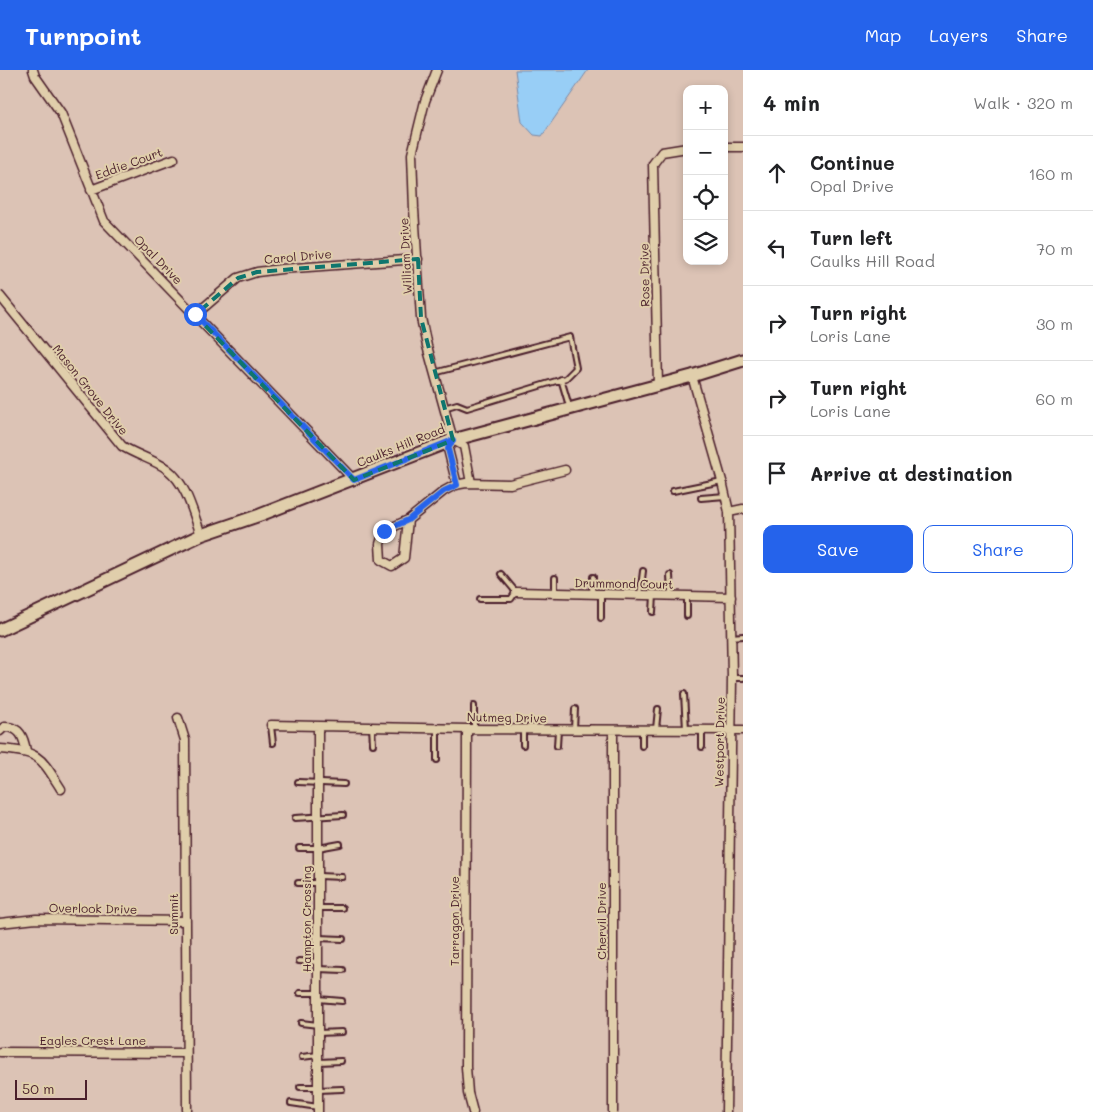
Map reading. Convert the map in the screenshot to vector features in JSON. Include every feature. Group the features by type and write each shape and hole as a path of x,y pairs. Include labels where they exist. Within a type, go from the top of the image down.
{"main road":[{"name":"Caulks Hill Road","path":"0,630 202,535 354,480 453,440 692,376 743,360"}],"street":[{"name":"Opal Drive","path":"33,70 35,76 61,113 104,221 354,480"},
{"name":"William Drive","path":"437,70 425,101 412,154 421,318 453,440"},
{"path":"728,148 743,147"},
{"name":"Rose Drive","path":"658,385 653,164 662,152 683,149"},
{"name":"Eddie Court","path":"91,190 174,160"},
{"name":"Carol Drive","path":"195,314 238,278 257,272 418,260"},
{"name":"Mason Grove Drive","path":"0,296 122,446 168,470 179,482 202,535"},
{"path":"0,310 7,306"},
{"name":"Westport Drive","path":"692,376 722,481 728,512 732,678 726,1112"},
{"path":"457,485 448,449 453,440 464,446 471,483"},
{"path":"408,520 404,558 392,566 381,560 380,544 384,531 408,520 444,491 457,485 471,483 510,484 565,470"},
{"path":"728,512 743,509"},
{"name":"Drummond Court","path":"516,592 731,597"},
{"name":"Summit","path":"178,718 185,740 186,1053 188,1112"},
{"name":"Nutmeg Drive","path":"271,725 558,730 743,730"},
{"path":"0,731 4,727 18,730 24,739 26,752"},
{"name":"Hampton Crossing","path":"318,727 318,1110"},
{"name":"Tarragon Drive","path":"471,729 466,1067 468,1093 473,1112"},
{"name":"Chervil Drive","path":"613,730 613,1112"},
{"path":"0,749 26,752 43,761 61,789"},
{"name":"Overlook Drive","path":"0,924 36,919 186,921"},
{"name":"Eagles Crest Lane","path":"0,1052 186,1053"}],"lane":[{"path":"434,373 570,337 576,368 566,378 468,408 457,404 444,408"},
{"path":"561,379 569,408"},
{"path":"673,491 722,481"},
{"path":"701,498 725,496"},
{"path":"640,595 643,571"},
{"path":"480,599 511,599 516,592 501,574"},
{"path":"670,575 671,596"},
{"path":"592,594 593,577"},
{"path":"555,578 555,594"},
{"path":"601,594 601,618"},
{"path":"653,612 654,595"},
{"path":"687,596 687,616"},
{"path":"731,637 743,636"},
{"path":"732,678 743,678"},
{"path":"684,694 686,730"},
{"path":"471,729 474,706"},
{"path":"574,709 574,730"},
{"path":"656,731 658,709"},
{"path":"271,725 273,743"},
{"path":"372,727 373,744"},
{"path":"437,728 437,760"},
{"path":"522,745 523,729"},
{"path":"557,746 558,730"},
{"path":"642,730 642,746"},
{"path":"702,731 702,748"},
{"path":"298,782 344,784"},
{"path":"295,818 343,814"},
{"path":"299,848 318,848 340,844"},
{"path":"298,883 342,877"},
{"path":"318,908 342,908"},
{"path":"318,938 343,939"},
{"path":"299,961 343,970"},
{"path":"300,993 342,1001"},
{"path":"301,1023 318,1029 342,1032"},
{"path":"302,1057 341,1061"},
{"path":"300,1087 342,1089"},
{"path":"291,1103 318,1110"}],"highlighted area":[{"path":"418,259 421,318 453,440 354,480 195,315 238,278 257,272"}],"water":[{"path":"515,70 588,70 542,136 534,135 522,122"}],"route":[{"path":"195,314 354,480 453,440 448,449 457,485 444,491 408,520 384,531"}]}
